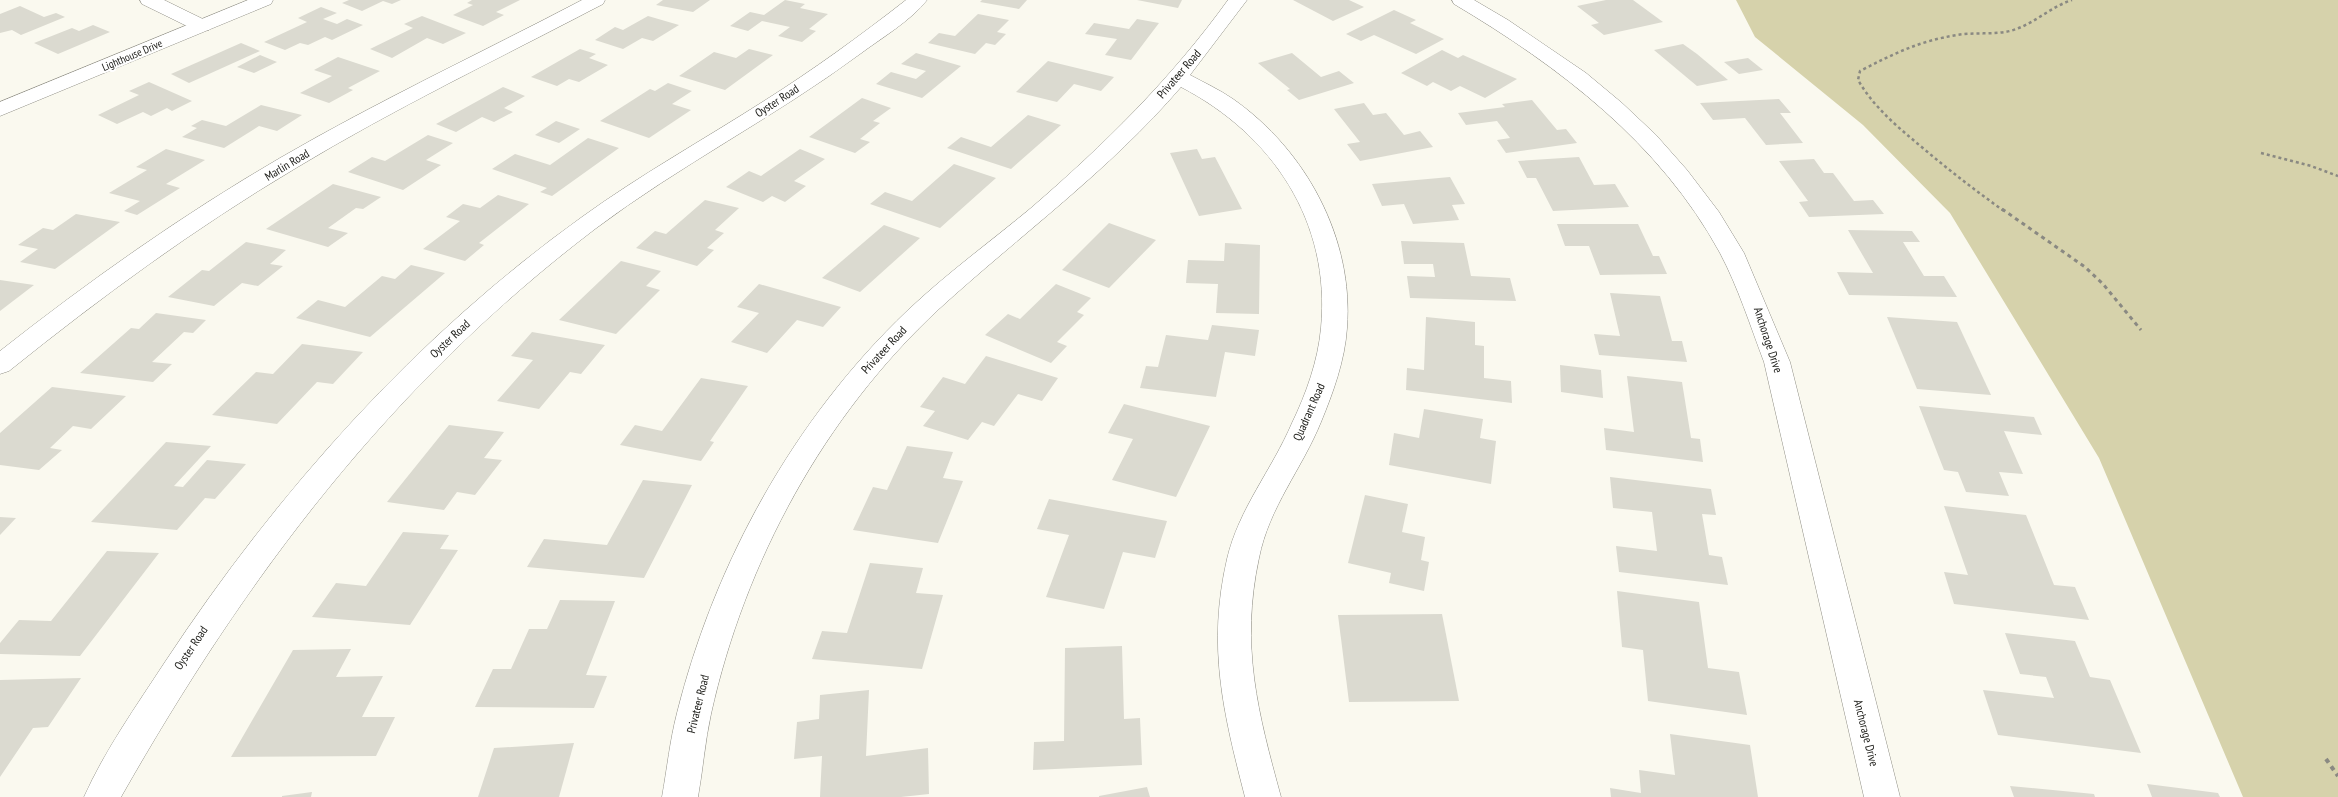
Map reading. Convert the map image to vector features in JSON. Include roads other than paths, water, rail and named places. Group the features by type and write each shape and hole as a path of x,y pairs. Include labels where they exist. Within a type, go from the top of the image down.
{"street":[{"path":"149,0 202,26"},
{"name":"Lighthouse Drive","path":"0,110 264,0"},
{"name":"Marlin Road","path":"0,365 99,289 252,186 403,98 596,0"},
{"name":"Oyster Road","path":"102,797 165,688 228,592 286,516 354,434 449,339 511,284 587,224 648,182 826,69 918,0"},
{"name":"Privateer Road","path":"680,797 694,713 721,622 754,541 771,508 821,426 851,387 915,317 1050,203 1108,150 1178,77 1238,0"},
{"name":"Anchorage Drive","path":"1461,0 1528,40 1602,95 1638,129 1672,167 1703,208 1731,253 1755,302 1777,362 1882,797"},
{"name":"Quadrant Road","path":"1178,77 1227,104 1276,150 1300,183 1313,206 1327,244 1335,285 1334,329 1325,375 1306,424 1261,506 1243,558 1234,616 1235,658 1243,725 1263,797"}]}
